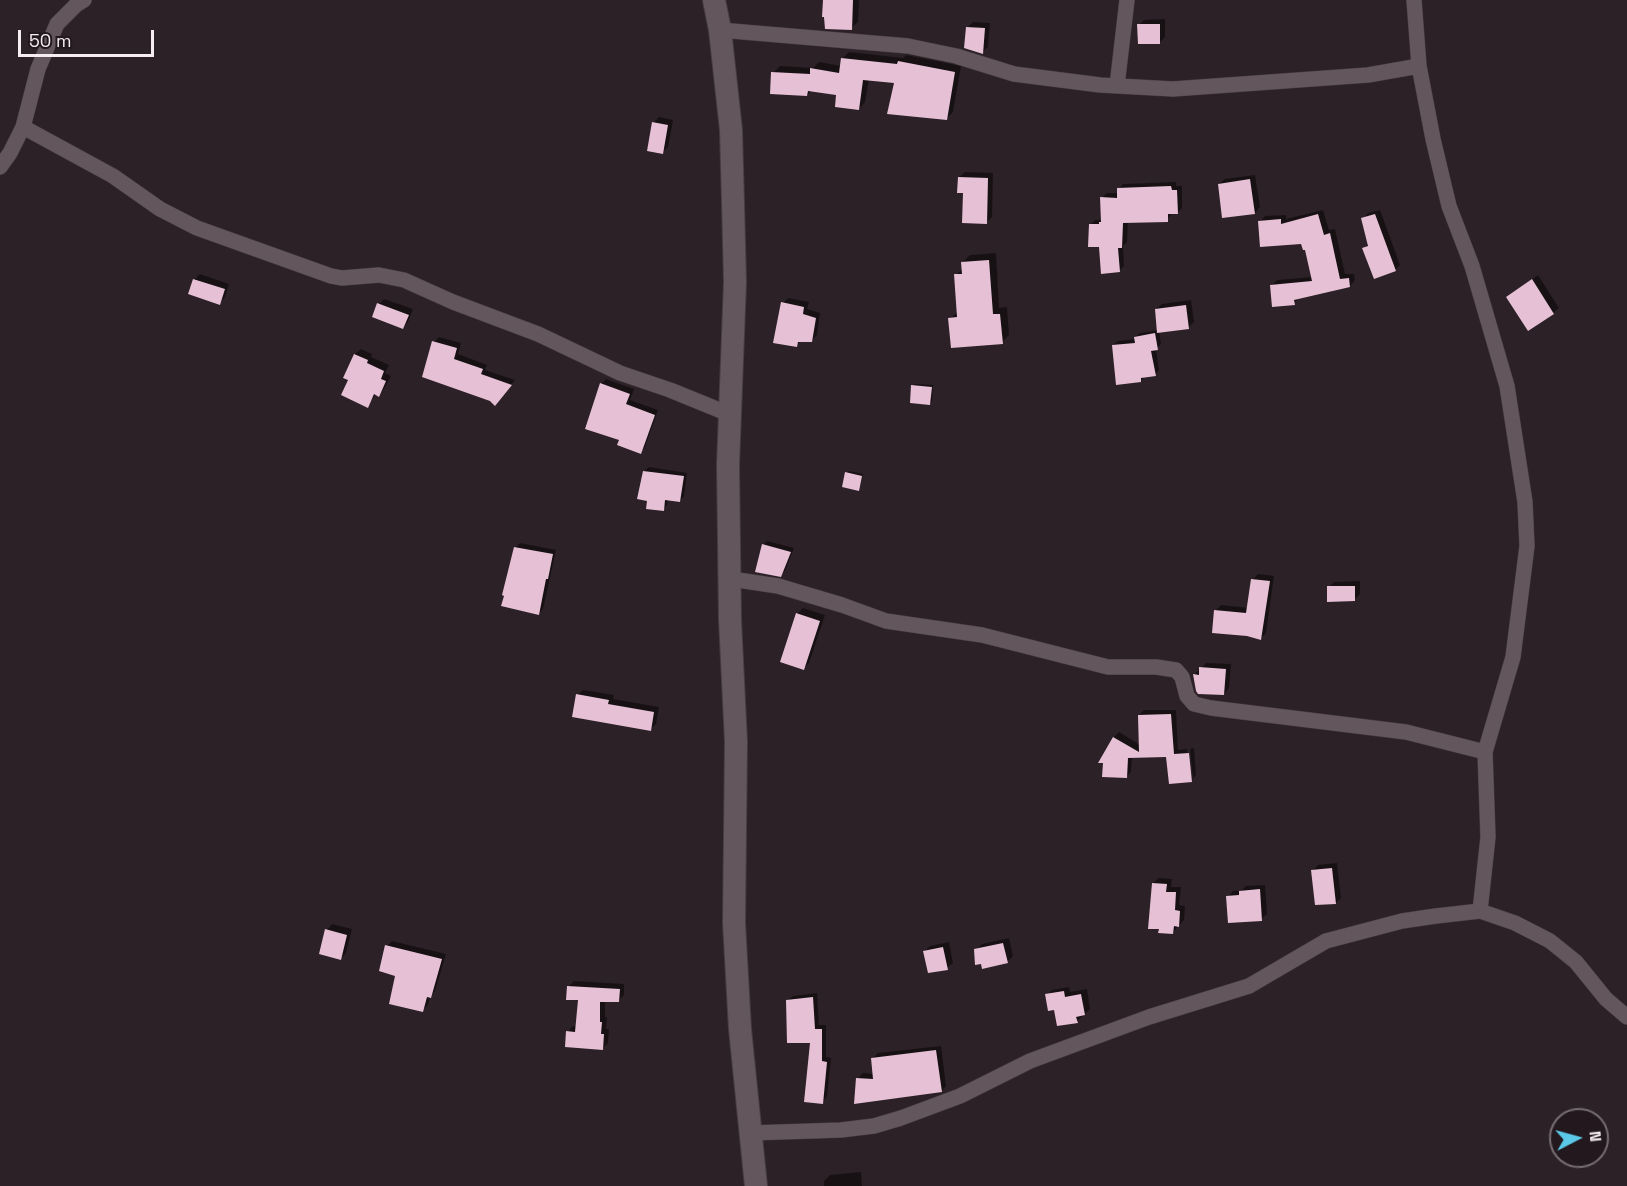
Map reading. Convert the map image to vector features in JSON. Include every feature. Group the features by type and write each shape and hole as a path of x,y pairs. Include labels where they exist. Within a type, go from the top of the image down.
{"street":[{"path":"0,167 23,127 38,69 57,24 84,0"},
{"path":"714,0 720,30 731,130 735,282 729,414 730,620 736,742 734,923 740,1029 756,1186"},
{"path":"1117,86 1127,0"},
{"path":"1414,0 1419,66 1449,206 1472,266 1507,386 1525,502 1527,546 1513,657 1485,752 1488,837 1480,911"},
{"path":"720,30 908,45 956,56 1014,74 1173,90 1368,75 1419,66"},
{"path":"23,127 113,176 160,209 197,228 331,276 342,278 379,275 404,280 453,302 538,334 620,373 729,414"},
{"path":"731,579 778,586 886,621 982,635 1108,667 1156,667 1176,670 1182,677 1187,696 1194,704 1211,708 1406,732 1485,752"},
{"path":"750,1132 841,1130 874,1126 901,1118 960,1096 1030,1061 1149,1017 1249,986 1326,941 1402,921 1480,911 1515,923 1550,941 1576,962 1606,999 1627,1017"}],"building":[{"path":"823,0 853,0 852,30 825,29 824,17 822,17"},
{"path":"1137,24 1160,24 1160,44 1138,44"},
{"path":"966,27 985,28 983,54 964,48"},
{"path":"841,58 897,64 898,61 955,72 947,120 887,114 894,83 863,80 859,110 835,107 836,95 808,91 807,96 770,94 771,72 810,74 810,68 839,73"},
{"path":"652,122 668,125 663,154 647,151"},
{"path":"958,177 988,178 987,224 962,223 963,193 957,193"},
{"path":"1250,179 1255,214 1222,218 1218,184"},
{"path":"1171,186 1172,190 1177,190 1178,214 1168,214 1168,222 1123,223 1122,248 1118,248 1120,272 1101,274 1099,247 1088,247 1089,224 1101,222 1100,197 1117,198 1117,188"},
{"path":"1318,214 1324,235 1330,233 1340,279 1349,278 1350,287 1294,300 1295,305 1272,307 1270,285 1312,281 1305,250 1301,244 1260,247 1258,221 1281,219 1281,224"},
{"path":"1375,214 1396,271 1374,279 1362,248 1368,246 1361,218"},
{"path":"989,260 993,314 1000,314 1003,344 951,348 948,318 957,317 954,274 962,274 961,262"},
{"path":"193,279 225,289 220,305 188,294"},
{"path":"1532,279 1554,314 1528,331 1506,297"},
{"path":"781,302 804,307 803,314 816,318 812,342 798,342 797,347 773,343"},
{"path":"377,303 409,315 403,329 372,317"},
{"path":"1186,305 1189,329 1157,333 1155,309"},
{"path":"1155,333 1158,350 1151,351 1156,376 1141,378 1141,382 1116,385 1112,345 1135,343 1134,337"},
{"path":"432,341 457,348 454,359 483,369 481,374 512,385 495,406 490,401 422,377"},
{"path":"354,354 384,371 381,379 386,381 379,397 374,394 368,408 341,395 348,380 343,378"},
{"path":"600,383 630,394 626,404 655,415 641,454 617,445 619,440 585,429"},
{"path":"911,385 932,387 930,405 910,403"},
{"path":"643,471 684,476 680,502 665,500 664,511 646,509 647,501 637,499"},
{"path":"845,472 862,476 859,491 842,487"},
{"path":"762,544 791,552 781,577 755,572"},
{"path":"514,547 553,554 539,615 501,606"},
{"path":"1251,579 1270,581 1261,640 1247,636 1212,633 1214,610 1246,613"},
{"path":"1327,586 1355,586 1355,601 1327,602"},
{"path":"796,613 820,621 804,670 780,662"},
{"path":"1199,667 1226,669 1224,695 1198,694 1193,674 1199,675"},
{"path":"576,694 609,700 608,704 654,712 651,731 572,717"},
{"path":"1171,714 1174,754 1189,753 1192,782 1169,784 1166,757 1128,758 1127,778 1102,777 1103,763 1098,763 1113,737 1139,752 1138,715"},
{"path":"1332,868 1336,904 1315,905 1311,870"},
{"path":"1152,883 1167,884 1166,892 1176,892 1175,910 1180,911 1179,927 1174,926 1173,934 1158,933 1159,929 1148,929"},
{"path":"1260,889 1262,921 1228,923 1226,896 1239,895 1239,891"},
{"path":"325,929 347,935 341,960 319,954"},
{"path":"1003,943 1008,963 982,969 981,964 975,965 974,949"},
{"path":"385,945 442,959 431,998 427,997 423,1012 389,1004 395,976 379,971"},
{"path":"943,947 948,970 928,973 923,951"},
{"path":"567,986 620,989 619,1002 600,1002 601,1034 604,1034 603,1050 565,1047 566,1031 575,1032 578,1000 566,1000"},
{"path":"1064,991 1065,997 1081,994 1085,1015 1076,1017 1078,1023 1057,1026 1054,1010 1048,1011 1045,994"},
{"path":"813,997 815,1029 822,1029 822,1061 827,1062 823,1104 804,1102 810,1043 787,1043 786,1000"},
{"path":"936,1050 942,1092 854,1104 856,1078 873,1079 871,1058"}]}
